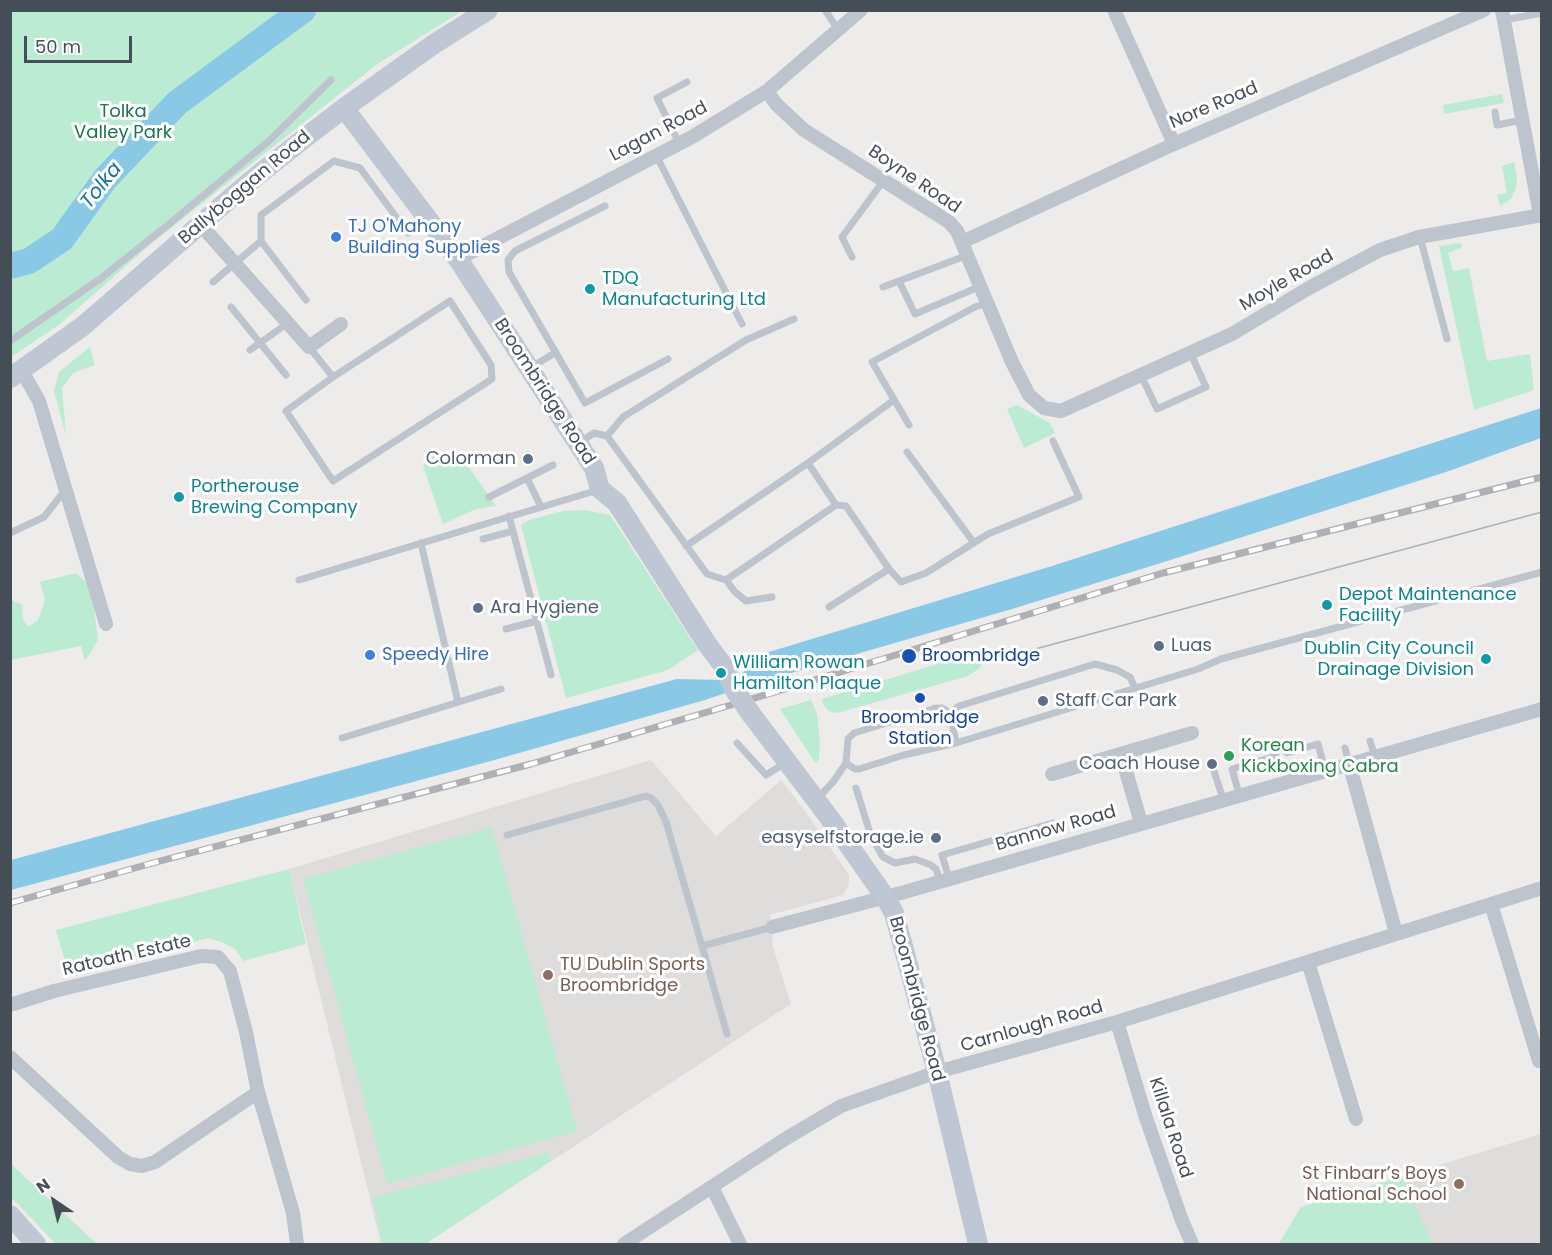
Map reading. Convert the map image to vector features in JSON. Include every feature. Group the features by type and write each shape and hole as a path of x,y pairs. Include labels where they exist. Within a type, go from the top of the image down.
{"street":[{"name":"Ballyboggan Road","path":"16,374 83,326 248,183 344,108 488,10"},
{"name":"Lagan Road","path":"458,259 679,143 767,91 861,10"},
{"path":"1114,10 1174,144"},
{"name":"Nore Road","path":"965,249 1174,144 1484,10"},
{"path":"1503,15 1541,215"},
{"name":"Boyne Road","path":"767,91 776,104 804,130 939,214 957,231 1012,362 1029,395 1044,408 1061,411"},
{"name":"Broombridge Road","path":"344,108 458,259 594,468 600,489 617,503 706,644 722,664 736,692 816,800 894,913 937,1072 978,1245"},
{"name":"Moyle Road","path":"1061,411 1232,334 1309,288 1380,250 1420,237 1541,215"},
{"path":"200,224 309,347 341,324"},
{"path":"16,374 39,401 106,624"},
{"name":"Bannow Road","path":"772,927 885,897 1542,709"},
{"path":"1052,774 1192,733"},
{"path":"1121,754 1141,823"},
{"path":"1349,763 1396,933"},
{"name":"Carnlough Road","path":"624,1245 841,1106 937,1072 1117,1022 1542,888"},
{"path":"1491,904 1539,1060"},
{"name":"Ratoath Estate","path":"10,1005 54,991 201,956 218,957 230,971 246,1032 258,1092 293,1213 297,1245"},
{"path":"1308,962 1356,1119"},
{"name":"Killala Road","path":"1117,1022 1146,1118 1192,1245"},
{"path":"10,1057 118,1157 130,1164 142,1166 154,1162 258,1092"},
{"path":"712,1187 740,1245"},
{"path":"10,1215 36,1245"}],"lane":[{"path":"825,10 839,31"},
{"path":"1503,15 1542,13"},
{"path":"10,340 117,266 270,140 331,80"},
{"path":"679,143 657,98 687,82"},
{"path":"1495,112 1497,125 1522,120"},
{"path":"656,155 741,324"},
{"path":"306,300 261,241 261,215 334,161 360,168 408,233"},
{"path":"852,257 842,237 884,180"},
{"path":"604,206 515,251 508,260 508,272 585,403 668,359"},
{"path":"506,233 515,251"},
{"path":"1420,237 1447,339"},
{"path":"213,282 261,241"},
{"path":"883,287 965,249"},
{"path":"899,281 915,314 981,286"},
{"path":"450,301 492,365 492,379 333,481 286,411 333,377 450,301"},
{"path":"909,425 872,362 975,307 988,303"},
{"path":"231,307 286,375"},
{"path":"607,436 623,417 746,340 794,320"},
{"path":"250,350 288,323"},
{"path":"309,347 333,377"},
{"path":"530,369 556,352"},
{"path":"1141,375 1157,409 1206,387 1190,352"},
{"path":"686,546 808,463 894,400"},
{"path":"578,443 594,433 607,436 707,574 726,580 746,601 772,597"},
{"path":"726,580 836,505 846,506 889,569 901,582 926,573 988,534 1079,497 1053,441"},
{"path":"907,452 974,543"},
{"path":"808,463 836,505"},
{"path":"489,497 552,465"},
{"path":"526,478 541,507"},
{"path":"10,533 44,517 66,489"},
{"path":"299,580 600,489"},
{"path":"509,516 550,675"},
{"path":"483,539 513,531"},
{"path":"421,543 458,702"},
{"path":"829,607 889,569"},
{"path":"846,763 855,770 904,755 956,743 1198,669 1221,659 1542,572"},
{"path":"506,629 537,621"},
{"path":"950,713 959,706 1095,664 1117,669 1130,677 1135,688"},
{"path":"342,738 501,689"},
{"path":"816,800 833,782 846,763 848,739 854,733 936,708 945,709 950,713 956,743"},
{"path":"1370,741 1375,756"},
{"path":"737,743 766,775 788,762"},
{"path":"1287,753 1318,744 1326,770"},
{"path":"1345,748 1349,763"},
{"path":"1239,794 1232,769 1276,756"},
{"path":"1213,768 1222,799"},
{"path":"856,788 871,836 883,857 895,863 915,859 931,865 945,880"},
{"path":"507,835 646,796 651,798 658,805 666,822 728,1034"},
{"path":"945,880 942,855 1053,823"},
{"path":"702,946 772,927"}],"shaded area":[{"name":"TU Dublin Sports Broombridge","path":"651,760 716,836 781,780 849,875 849,885 843,895 770,915 773,947 791,1004 425,1244 381,1244 289,869"},
{"name":"St Finbarr’s Boys National School","path":"1541,1134 1541,1244 1281,1244 1280,1242 1301,1207"}],"green space":[{"name":"Tolka Valley Park","path":"10,11 462,11 376,65 151,244 60,324 11,357"},
{"path":"1502,94 1504,103 1444,114 1443,105"},
{"path":"1514,162 1516,188 1511,199 1500,206 1497,195 1507,193 1502,166"},
{"path":"1461,243 1462,247 1448,253 1453,271 1469,268 1487,361 1530,354 1534,390 1474,410 1439,246"},
{"path":"90,347 95,365 73,373 62,388 66,436 54,391 59,372"},
{"path":"1017,405 1050,423 1055,433 1024,448 1007,409"},
{"path":"457,450 496,506 476,509 443,524 423,466 435,454"},
{"path":"585,510 610,515 698,650 668,670 566,698 521,525 529,520 563,511"},
{"path":"76,573 87,583 94,607 98,640 85,661 81,646 11,660 10,599 22,605 23,620 28,627 38,620 45,600 40,582"},
{"path":"974,653 981,656 981,667 968,676 837,713 828,711 823,704 822,699"},
{"path":"811,700 817,714 820,742 819,758 816,764 780,709"},
{"path":"492,827 577,1131 387,1184 303,879"},
{"path":"289,869 306,944 243,961 235,949 208,938 69,974 56,930"},
{"path":"548,1153 551,1161 425,1244 382,1244 373,1197"},
{"path":"10,1164 97,1244 56,1244 11,1197"},
{"path":"1402,1177 1433,1244 1281,1244 1280,1242 1301,1207"}],"water":[{"path":"1541,408 1541,438 1446,472 1161,563 705,700 491,761 11,890 11,860 677,679 721,680 742,673 769,652 1052,566"}],"waterway":[{"name":"Tolka","path":"10,266 29,261 62,239 105,179 177,103 303,10"}],"tram line":[{"path":"1002,658 1542,512"}],"railway":[{"path":"10,903 160,861 531,764 1163,573 1542,477"}],"place":[{"name":"TJ O'Mahony Building Supplies","path":"336,237"},
{"name":"TDQ Manufacturing Ltd","path":"590,289"},
{"name":"Colorman","path":"528,459"},
{"name":"Portherouse Brewing Company","path":"179,497"},
{"name":"Depot Maintenance Facility","path":"1327,605"},
{"name":"Ara Hygiene","path":"478,608"},
{"name":"Luas","path":"1159,646"},
{"name":"Speedy Hire","path":"370,655"},
{"name":"Broombridge","path":"909,656"},
{"name":"Dublin City Council Drainage Division","path":"1486,659"},
{"name":"William Rowan Hamilton Plaque","path":"721,673"},
{"name":"Broombridge Station","path":"920,698"},
{"name":"Staff Car Park","path":"1043,701"},
{"name":"Korean Kickboxing Cabra","path":"1229,756"},
{"name":"Coach House","path":"1212,764"},
{"name":"easyselfstorage.ie","path":"936,838"},
{"name":"TU Dublin Sports Broombridge","path":"548,975"},
{"name":"St Finbarr’s Boys National School","path":"1459,1184"}]}
